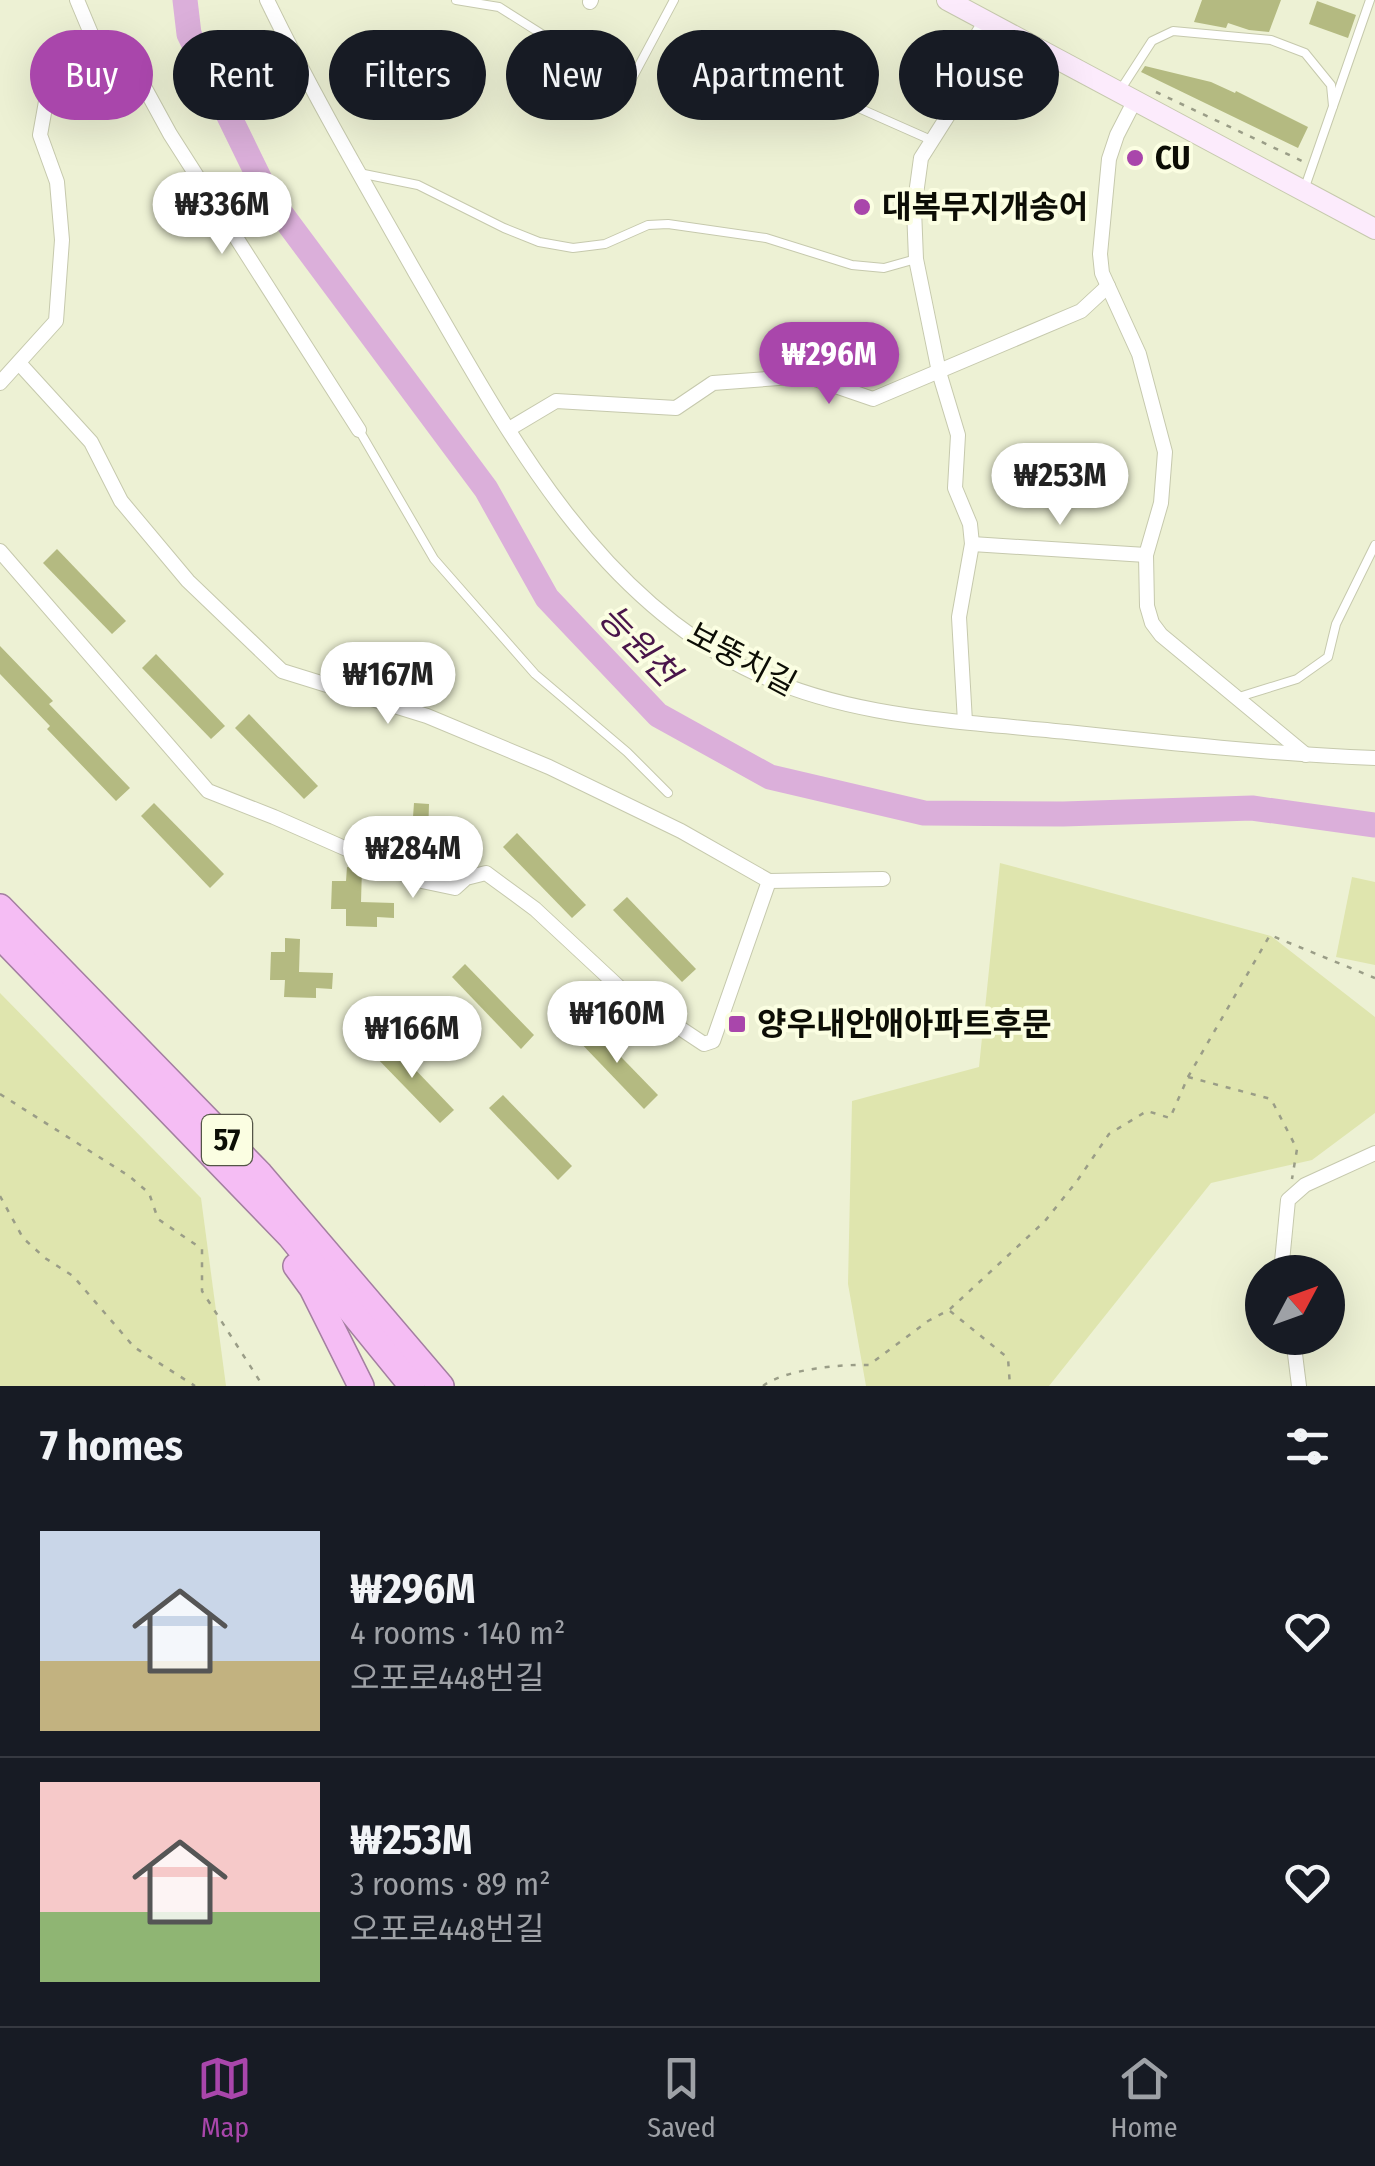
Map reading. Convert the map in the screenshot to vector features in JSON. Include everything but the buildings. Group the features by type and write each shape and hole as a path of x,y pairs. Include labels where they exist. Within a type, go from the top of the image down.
{"highway":[{"name":"57","path":"0,907 260,1174 441,1386"},
{"name":"57","path":"0,936 290,1236 412,1386"},
{"path":"223,1164 312,1288 362,1386"}],"street":[{"path":"77,0 90,30"},
{"name":"보뚱치길","path":"267,0 359,173 509,430 582,534 653,606 696,640 744,668 800,691 912,717 1306,756 1375,758"},
{"path":"960,3 985,22 1133,93 1375,230"},
{"path":"965,722 959,616 972,544 970,524 955,488 958,436 916,259 916,179 921,158 954,106 962,61 985,22"},
{"path":"1133,93 1117,134 1106,181 1100,254 1108,286 1138,354 1165,452 1162,503 1146,554 1147,606 1161,635 1306,756"},
{"path":"153,102 359,430"},
{"path":"0,383 56,320 62,240 57,182 40,135 43,120"},
{"path":"509,430 556,401 676,408 713,383 806,376 872,399 1081,311 1108,286"},
{"path":"19,364 91,442 121,501 188,581 282,671 427,716 550,767 681,831 769,881 883,878"},
{"path":"972,544 1146,554"},
{"path":"0,551 208,792 274,816 417,880 454,888 466,878 486,873 534,910 622,990 704,1044 713,1041 769,881"},
{"path":"1283,1255 1288,1200 1305,1185 1375,1153"},
{"path":"1294,1355 1299,1386"}],"lane":[{"path":"456,0 499,8 627,88 674,0"},
{"path":"1304,192 1369,0"},
{"path":"1133,93 1152,41 1173,31 1271,40 1304,53 1332,85 1333,106"},
{"path":"879,117 931,140"},
{"path":"359,173 418,185 504,228 540,242 574,248 605,244 648,225 668,224 766,238 852,264 884,268 916,259"},
{"path":"359,430 434,559 535,674 627,752 668,793"},
{"path":"1239,697 1297,679 1328,658 1336,624 1375,545"}],"path":[{"path":"1133,93 1248,132 1313,166"},
{"path":"763,1386 810,1370 869,1365 928,1320 949,1310 1045,1220 1109,1134 1147,1111 1170,1118 1188,1077 1270,935 1375,978"},
{"path":"1188,1077 1271,1099 1298,1149 1288,1200"},
{"path":"0,1094 129,1176 149,1192 158,1220 202,1249 202,1291 263,1386"},
{"path":"0,1196 23,1238 44,1258 73,1276 134,1347 195,1386"},
{"path":"949,1310 1008,1358 1010,1386"}],"green space":[{"path":"1000,863 1271,936 1375,1017 1375,1113 1312,1160 1211,1183 1049,1386 866,1386 848,1284 852,1101 979,1067"},
{"path":"1352,877 1375,882 1375,965 1336,957"},
{"path":"0,993 201,1198 226,1386 0,1386"}],"waterway":[{"name":"능원천","path":"185,0 189,34 268,196 486,489 547,598 658,715 770,777 924,813 1063,814 1252,808 1375,825"}],"place":[{"name":"CU","path":"1135,158"},
{"name":"대복무지개송어","path":"862,207"},
{"name":"양우내안애아파트후문","path":"737,1024"}]}
